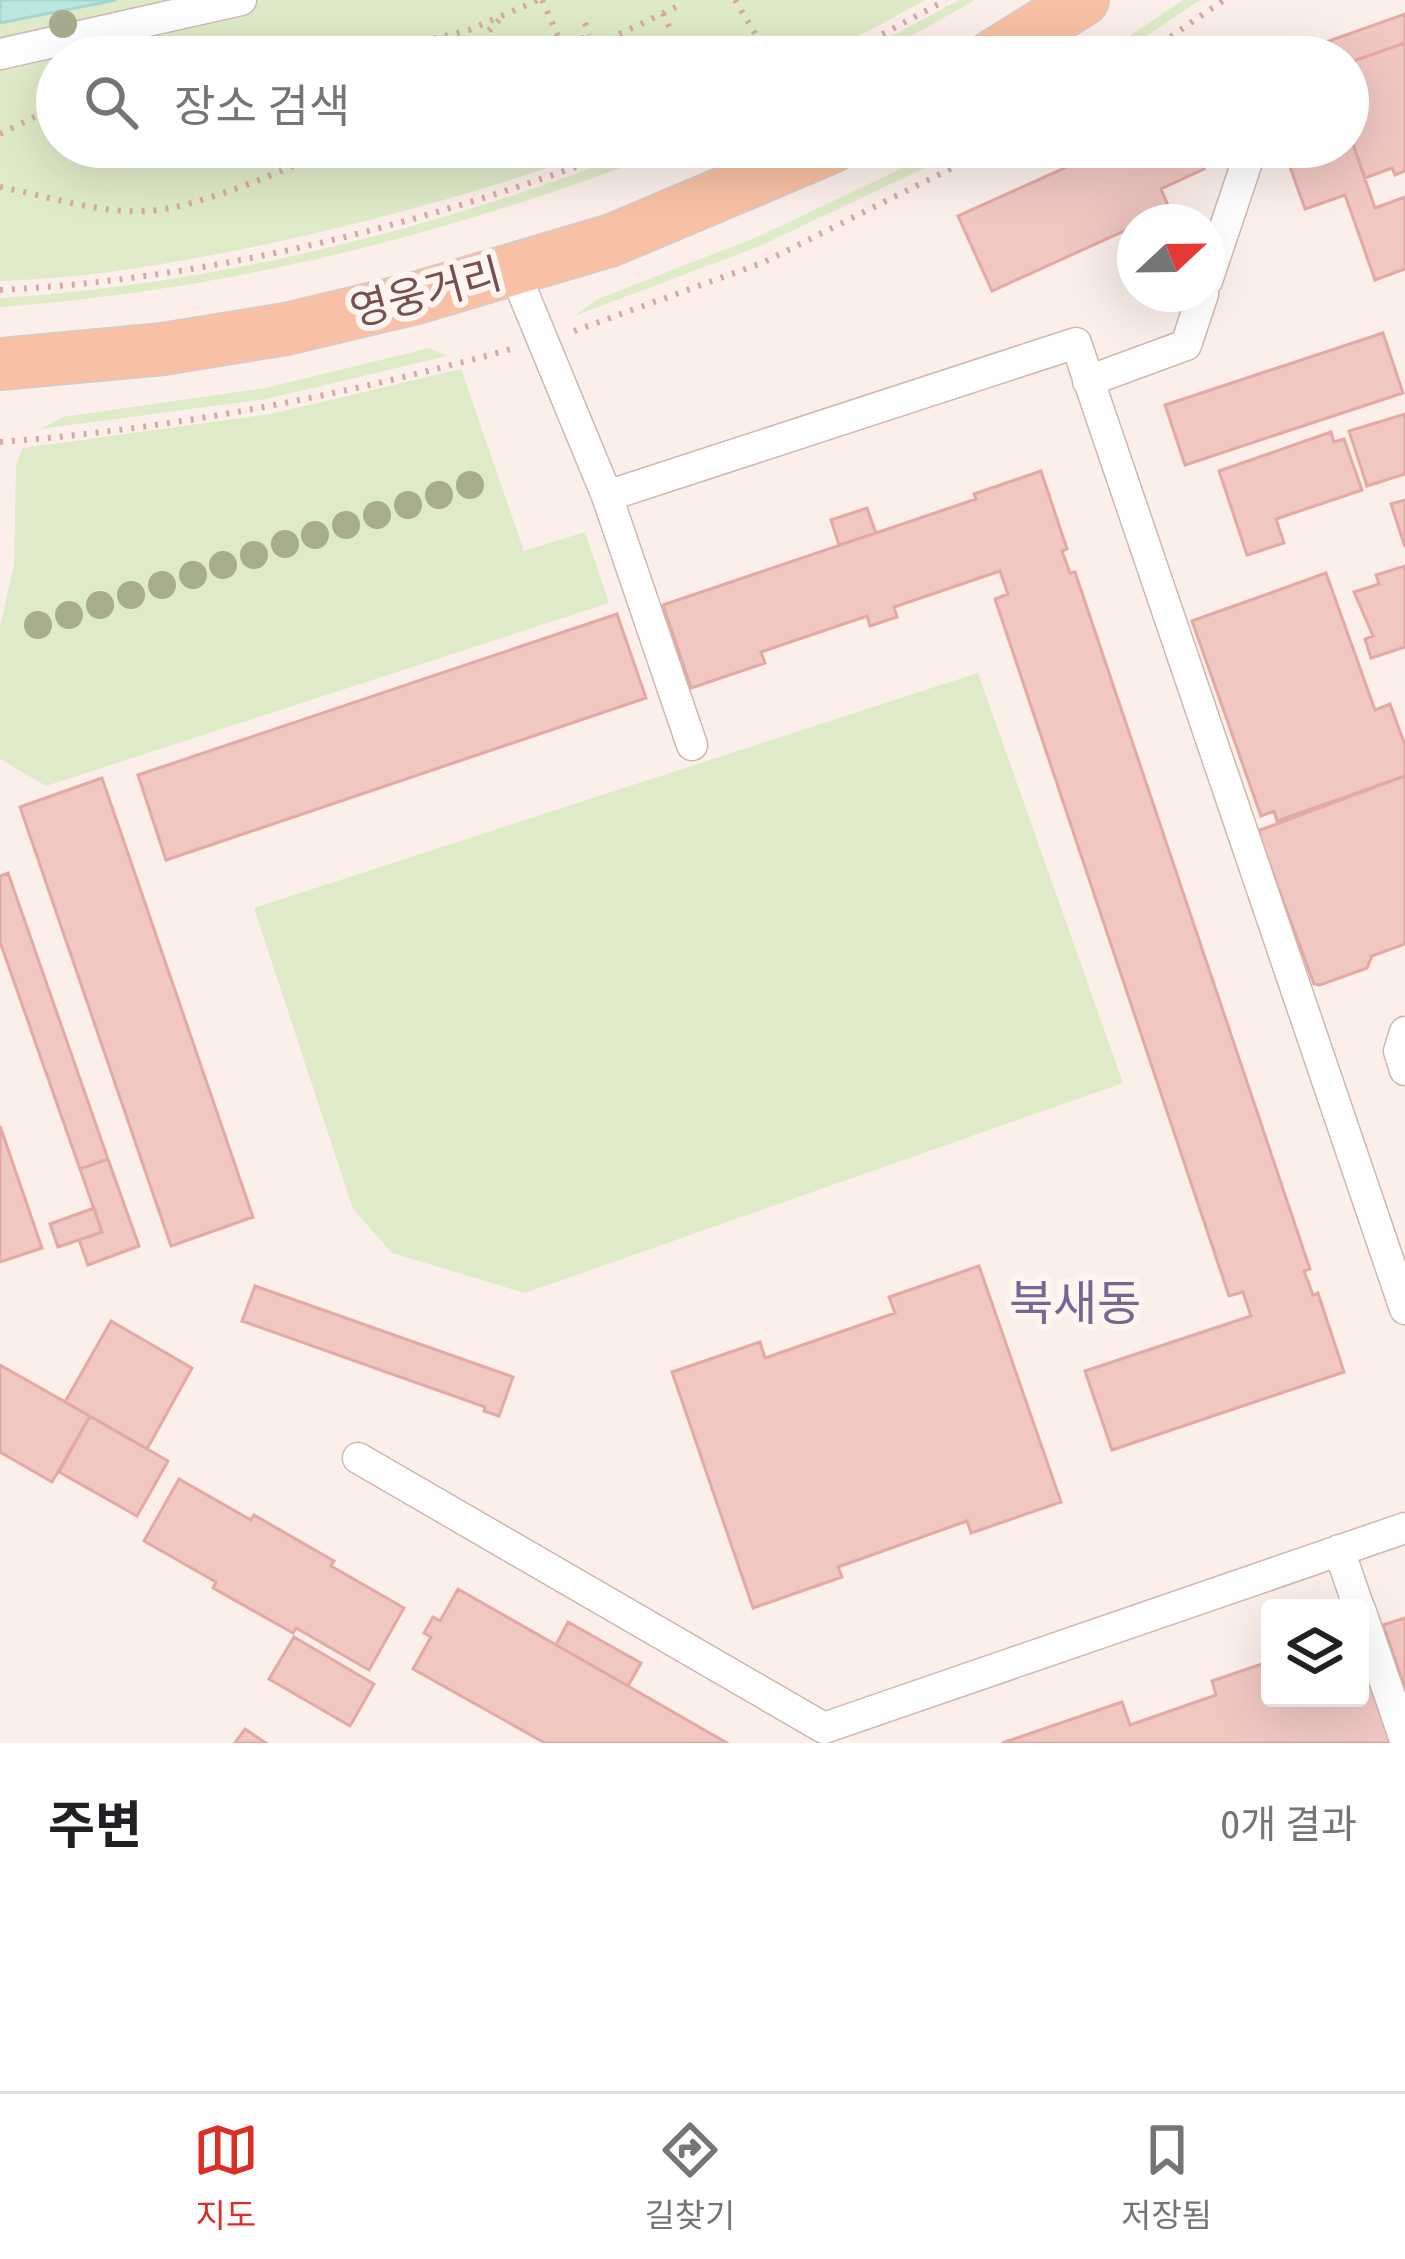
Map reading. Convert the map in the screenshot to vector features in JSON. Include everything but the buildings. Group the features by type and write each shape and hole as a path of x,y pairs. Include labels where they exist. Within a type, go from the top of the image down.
{"main road":[{"path":"1025,36 1083,0"},
{"name":"영웅거리","path":"0,364 163,350 286,328 514,271 612,240 782,168"}],"street":[{"path":"80,36 241,0"},
{"path":"0,54 36,46"},
{"path":"1225,227 1245,168"},
{"path":"514,271 607,496 692,745"},
{"path":"1088,381 1186,345 1197,312"},
{"path":"607,496 1076,343 1405,1309"},
{"path":"1405,1032 1399,1051 1405,1070"},
{"path":"358,1458 824,1728 1405,1528"},
{"path":"1340,1550 1357,1599"},
{"path":"1369,1635 1405,1740"}],"path":[{"path":"484,36 521,0"},
{"path":"443,36 540,0 557,36"},
{"path":"615,36 678,6 675,0"},
{"path":"735,0 756,36"},
{"path":"879,36 946,0"},
{"path":"1172,36 1224,0"},
{"path":"663,13 673,35"},
{"path":"585,23 590,35"},
{"path":"0,134 36,116"},
{"path":"0,187 148,212 288,168"},
{"path":"0,290 157,275 377,228 575,168"}],"green space":[{"path":"116,0 926,0 858,36 36,36 36,168 546,168 445,200 281,241 141,267 0,281 0,23"},
{"path":"959,0 975,0 911,36 891,36"},
{"path":"1183,0 1200,0 1146,36 1129,36"},
{"path":"591,168 620,168 344,252 174,287 0,307 0,298 165,280 329,248"},
{"path":"903,168 925,168 760,246 574,316 598,299 757,237"},
{"path":"430,348 447,356 266,399 40,429 63,417 265,388"},
{"path":"461,369 524,551 585,532 609,603 46,786 0,759 0,626 14,565 16,464 23,448 271,414"},
{"path":"978,673 1123,1083 525,1293 392,1253 353,1209 254,908"}],"water":[{"path":"0,0 116,0 0,23"}],"district":[{"name":"북새동","path":"1075,1304"}]}
